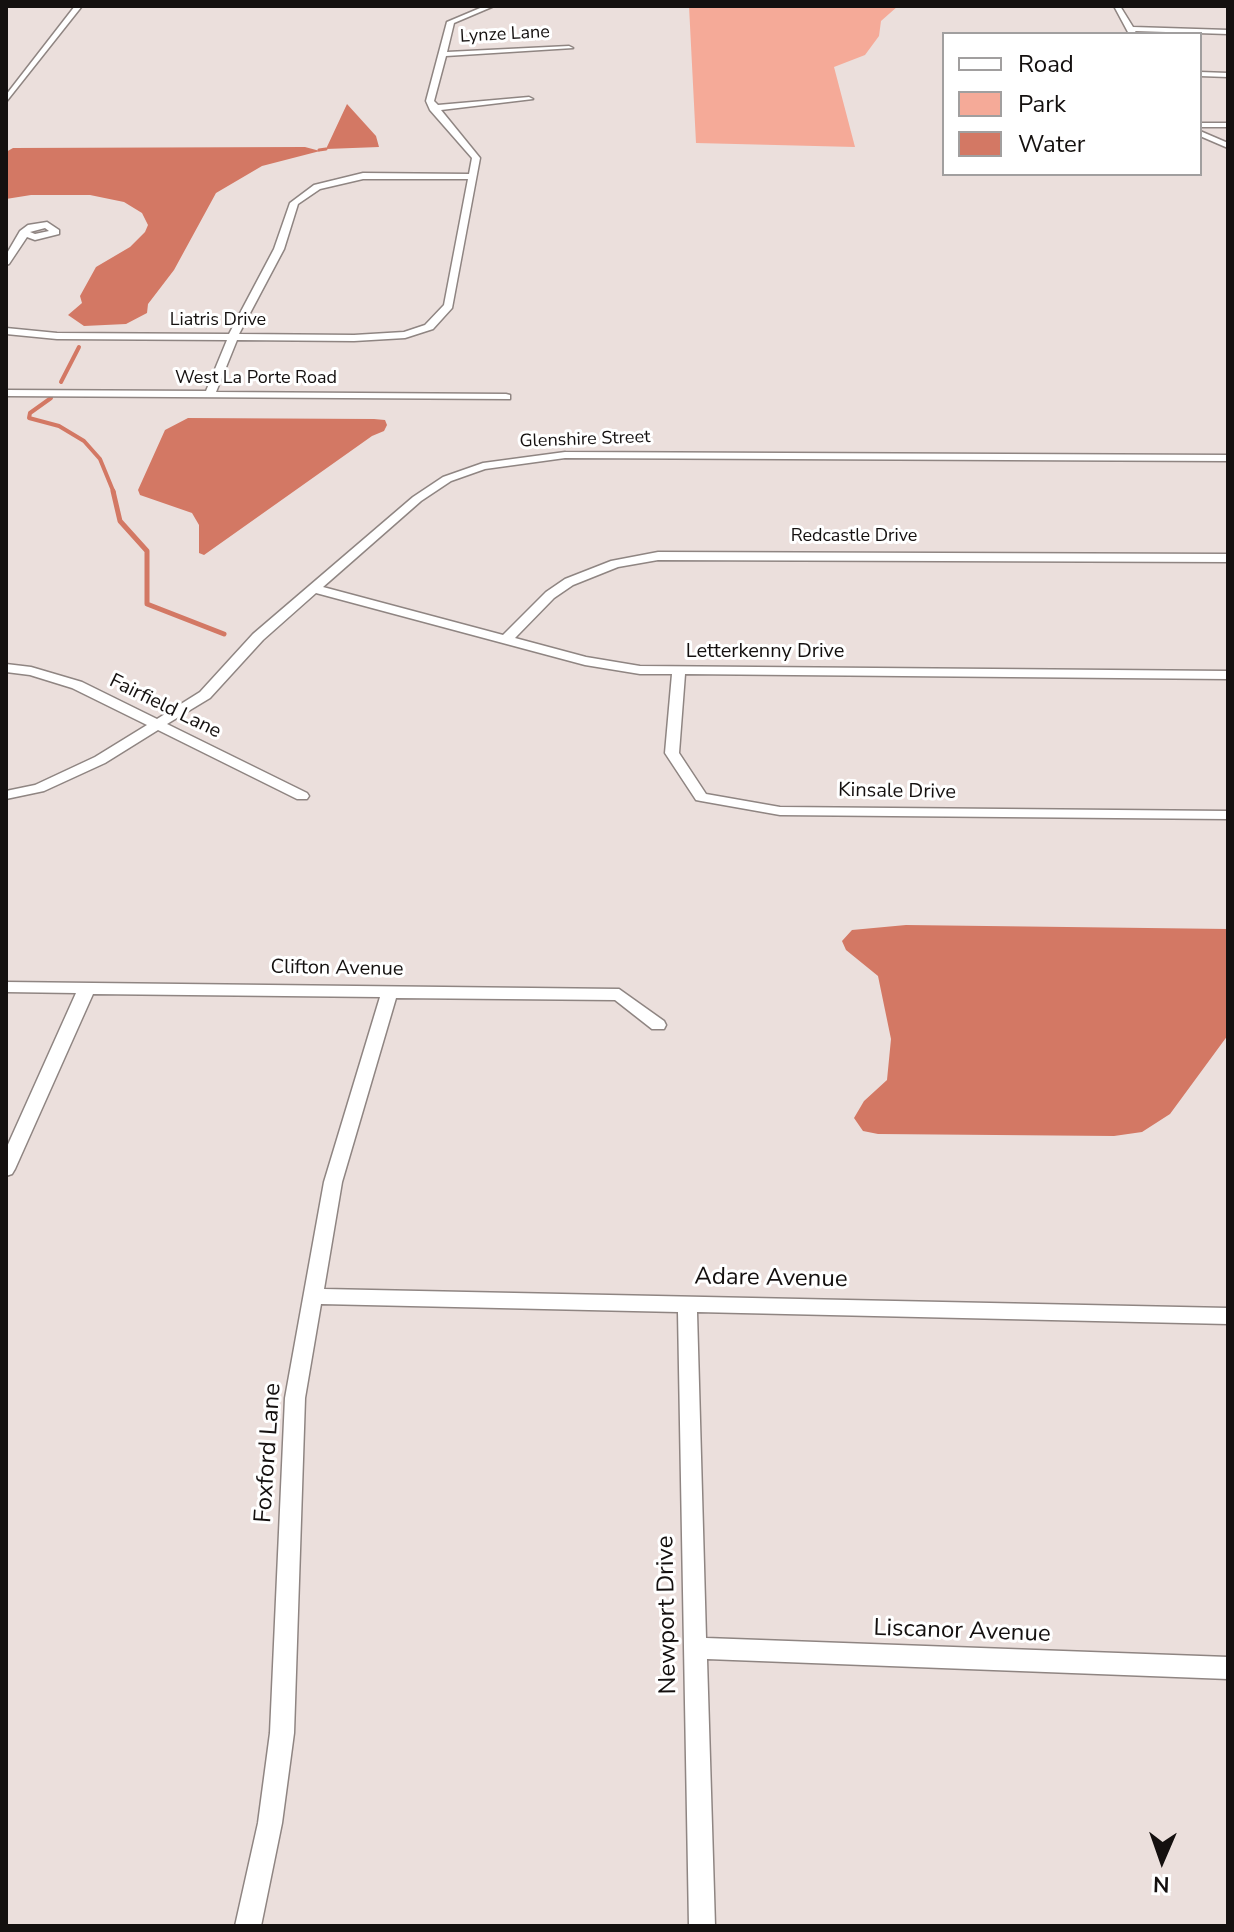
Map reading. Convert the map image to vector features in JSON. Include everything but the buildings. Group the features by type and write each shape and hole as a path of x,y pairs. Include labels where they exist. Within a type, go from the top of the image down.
{"street":[{"path":"6,100 79,6"},
{"path":"210,394 233,337 279,249 294,203 317,187 363,176 474,177 474,153 430,101 451,22 491,6"},
{"path":"1117,6 1131,32 1228,32"},
{"name":"Lynze Lane","path":"443,54 569,48"},
{"path":"1202,74 1228,75"},
{"path":"433,108 529,99"},
{"path":"1202,125 1228,125"},
{"path":"1202,134 1228,146"},
{"name":"Liatris Drive","path":"6,331 57,336 382,337 429,327 449,306 474,177"},
{"path":"6,262 24,234"},
{"name":"West La Porte Road","path":"6,393 506,397"},
{"name":"Glenshire Street","path":"6,795 39,788 100,760 159,726 213,688 258,637 431,489 483,466 528,457 1228,458"},
{"name":"Redcastle Drive","path":"506,640 550,595 569,582 615,564 658,556 1228,558"},
{"name":"Letterkenny Drive","path":"313,588 607,665 679,672 1228,675"},
{"name":"Fairfield Lane","path":"6,668 31,671 77,685 302,796"},
{"name":"Kinsale Drive","path":"679,672 672,753 701,797 780,811 1228,815"},
{"name":"Clifton Avenue","path":"6,987 619,995 658,1025"},
{"path":"6,1169 87,988"},
{"name":"Foxford Lane","path":"248,1926 270,1823 282,1733 295,1398 333,1182 390,992"},
{"name":"Adare Avenue","path":"313,1296 1228,1316"},
{"name":"Newport Drive","path":"687,1303 702,1926"},
{"name":"Liscanor Avenue","path":"695,1648 1228,1668"}],"green space":[{"path":"689,6 898,6 881,21 879,36 865,55 834,67 855,147 696,143"}],"water":[{"path":"347,104 376,136 379,147 326,149"},
{"path":"305,147 320,151 262,166 216,193 174,270 148,304 147,313 126,324 84,326 68,315 82,303 80,296 96,267 130,247 145,232 148,225 142,213 124,202 90,195 31,195 6,199 6,152 13,148"},
{"path":"188,418 374,419 385,420 387,425 384,431 372,436 204,555 199,553 199,525 192,513 140,495 138,490 165,430"},
{"path":"906,925 1228,929 1228,1035 1170,1114 1142,1132 1114,1136 878,1134 863,1131 854,1118 864,1101 887,1080 891,1039 878,976 846,950 842,941 852,930"}],"waterway":[{"path":"319,150 326,149"},
{"path":"61,382 79,347"},
{"path":"51,398 30,413 29,418 59,426 84,441 100,459 114,493"},
{"path":"113,491 120,521 147,551 147,604 224,634"}]}
